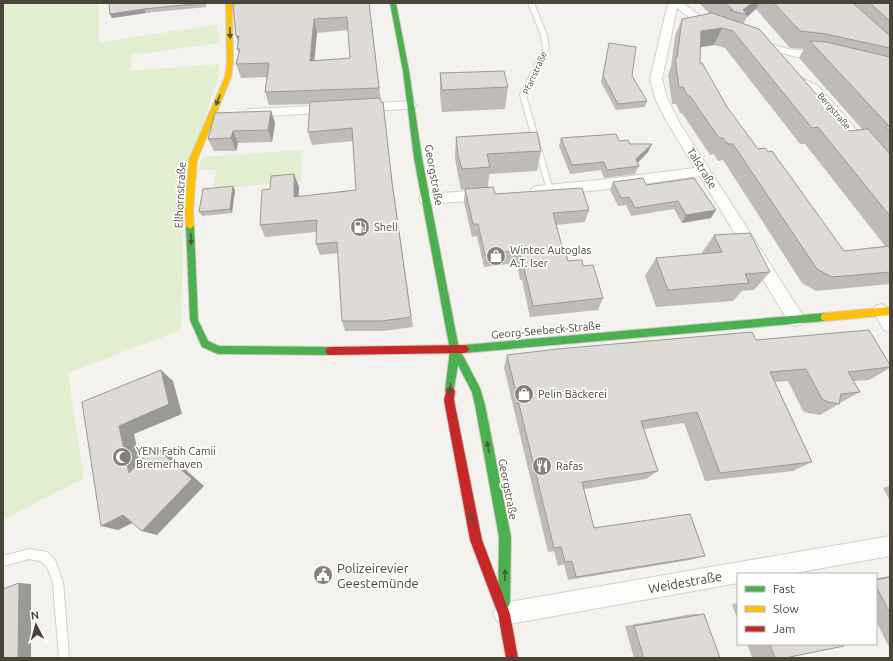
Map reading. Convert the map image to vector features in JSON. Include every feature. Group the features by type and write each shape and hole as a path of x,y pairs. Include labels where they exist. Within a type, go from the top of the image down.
{"street":[{"name":"Ellhornstraße","path":"205,344 194,320 189,210 193,160 228,77 230,63 229,3"},
{"name":"Georgstraße","path":"393,3 406,71 410,105 426,199 455,350 477,391 505,537 504,614"},
{"name":"Talstraße","path":"673,3 656,79 661,98 673,122 796,319"},
{"path":"677,3 712,29 719,32"},
{"path":"749,41 787,52 830,58"},
{"name":"Bergstraße","path":"787,52 783,66 793,78 814,89 890,177"},
{"path":"213,115 410,105"},
{"path":"527,192 599,186 704,171"},
{"path":"426,199 496,194"},
{"path":"885,311 890,325"},
{"name":"Georg-Seebeck-Straße","path":"205,344 218,350 455,350 885,311"},
{"name":"Georgstraße","path":"455,350 449,400 450,408 476,540 504,614 512,658"},
{"name":"Weidestraße","path":"504,614 890,546"}],"lane":[{"name":"Pfarrstraße","path":"531,3 544,35 546,49 523,95 550,190"},
{"path":"3,561 29,554 42,556 50,564 58,582 64,658"}],"green space":[{"path":"3,3 99,3 99,43 217,24 219,43 131,55 130,71 220,64 218,79 206,115 184,210 181,330 68,373 84,478 3,520"},
{"path":"302,150 301,181 213,189 216,170 199,170 202,157"}],"building":[{"path":"109,3 204,3 110,14"},
{"path":"369,3 379,88 265,92 269,63 236,64 240,49 237,49 239,36 236,36 233,4","holes":["347,17 350,58 310,61 314,19"]},
{"path":"725,3 752,3 743,10 747,15 730,10 733,10"},
{"path":"774,3 853,3 890,36 890,48 826,34 800,31"},
{"path":"870,3 890,3 890,21"},
{"path":"712,13 759,29 849,131 868,129 890,154 890,216 818,127 812,128 733,31 722,28 701,31 700,63 702,63 727,107 758,149 765,148 768,152 772,151 844,251 890,246 890,272 832,277 817,269 733,144 728,144 723,138 719,138 683,87 679,87 675,58 677,58 682,19"},
{"path":"810,41 826,42 890,57 890,132 885,126 889,126"},
{"path":"609,43 636,47 632,76 647,101 618,104 603,76"},
{"path":"504,71 508,87 442,90 440,73"},
{"path":"380,98 381,102 383,102 392,182 411,317 382,321 342,321 337,242 316,244 317,220 260,225 262,190 270,189 271,176 294,174 294,197 356,190 352,128 308,132 310,102"},
{"path":"271,111 268,130 233,131 231,138 208,139 215,113"},
{"path":"537,132 541,151 487,154 490,167 462,169 458,155 456,137"},
{"path":"616,134 619,141 628,140 630,144 652,144 636,159 639,166 607,170 604,162 572,165 561,138"},
{"path":"643,178 646,185 694,178 716,210 686,215 678,201 635,208 629,197 621,198 613,182"},
{"path":"233,186 230,209 199,212 203,189"},
{"path":"493,187 495,194 582,188 589,210 553,213 563,250 565,250 568,261 582,260 583,266 593,265 603,298 533,306 519,250 485,255 478,224 473,224 465,189"},
{"path":"750,233 770,272 745,274 749,283 668,290 656,258 722,252 714,235"},
{"path":"869,330 890,367 848,372 860,392 841,394 839,404 822,399 806,369 770,372 812,462 720,473 697,412 641,421 658,471 582,482 594,528 690,514 705,556 576,577 572,561 565,562 561,547 554,548 507,355 557,349 752,332 756,340"},
{"name":"YENI Fatih Camii Bremerhaven","path":"161,370 169,404 119,426 129,473 154,446 192,479 142,531 123,515 101,526 82,402"},
{"path":"890,577 890,613 877,588 877,580"},
{"path":"19,583 18,658 3,658 3,589"},
{"path":"704,614 720,658 644,658 634,626"},
{"path":"770,645 844,646 785,658 775,658"}],"traffic: fast":[{"path":"393,3 406,71 418,158 455,350 450,391"},
{"path":"190,226 194,320 205,344 218,350 330,351"},
{"path":"464,349 825,317"},
{"path":"455,350 477,391 480,405 505,537 504,603"}],"traffic: slow":[{"path":"190,226 189,210 193,160 228,77 230,63 229,3"},
{"path":"825,317 890,311"}],"traffic: jam":[{"path":"330,351 464,349"},
{"path":"450,391 449,400 476,540 504,614 512,658"}],"place":[{"name":"Shell","path":"360,227"},
{"name":"Wintec Autoglas A.T. Iser","path":"496,256"},
{"name":"Pelin Bäckerei","path":"524,394"},
{"name":"YENI Fatih Camii Bremerhaven","path":"122,457"},
{"name":"Rafas","path":"542,466"},
{"name":"Polizeirevier Geestemünde","path":"323,575"}]}
